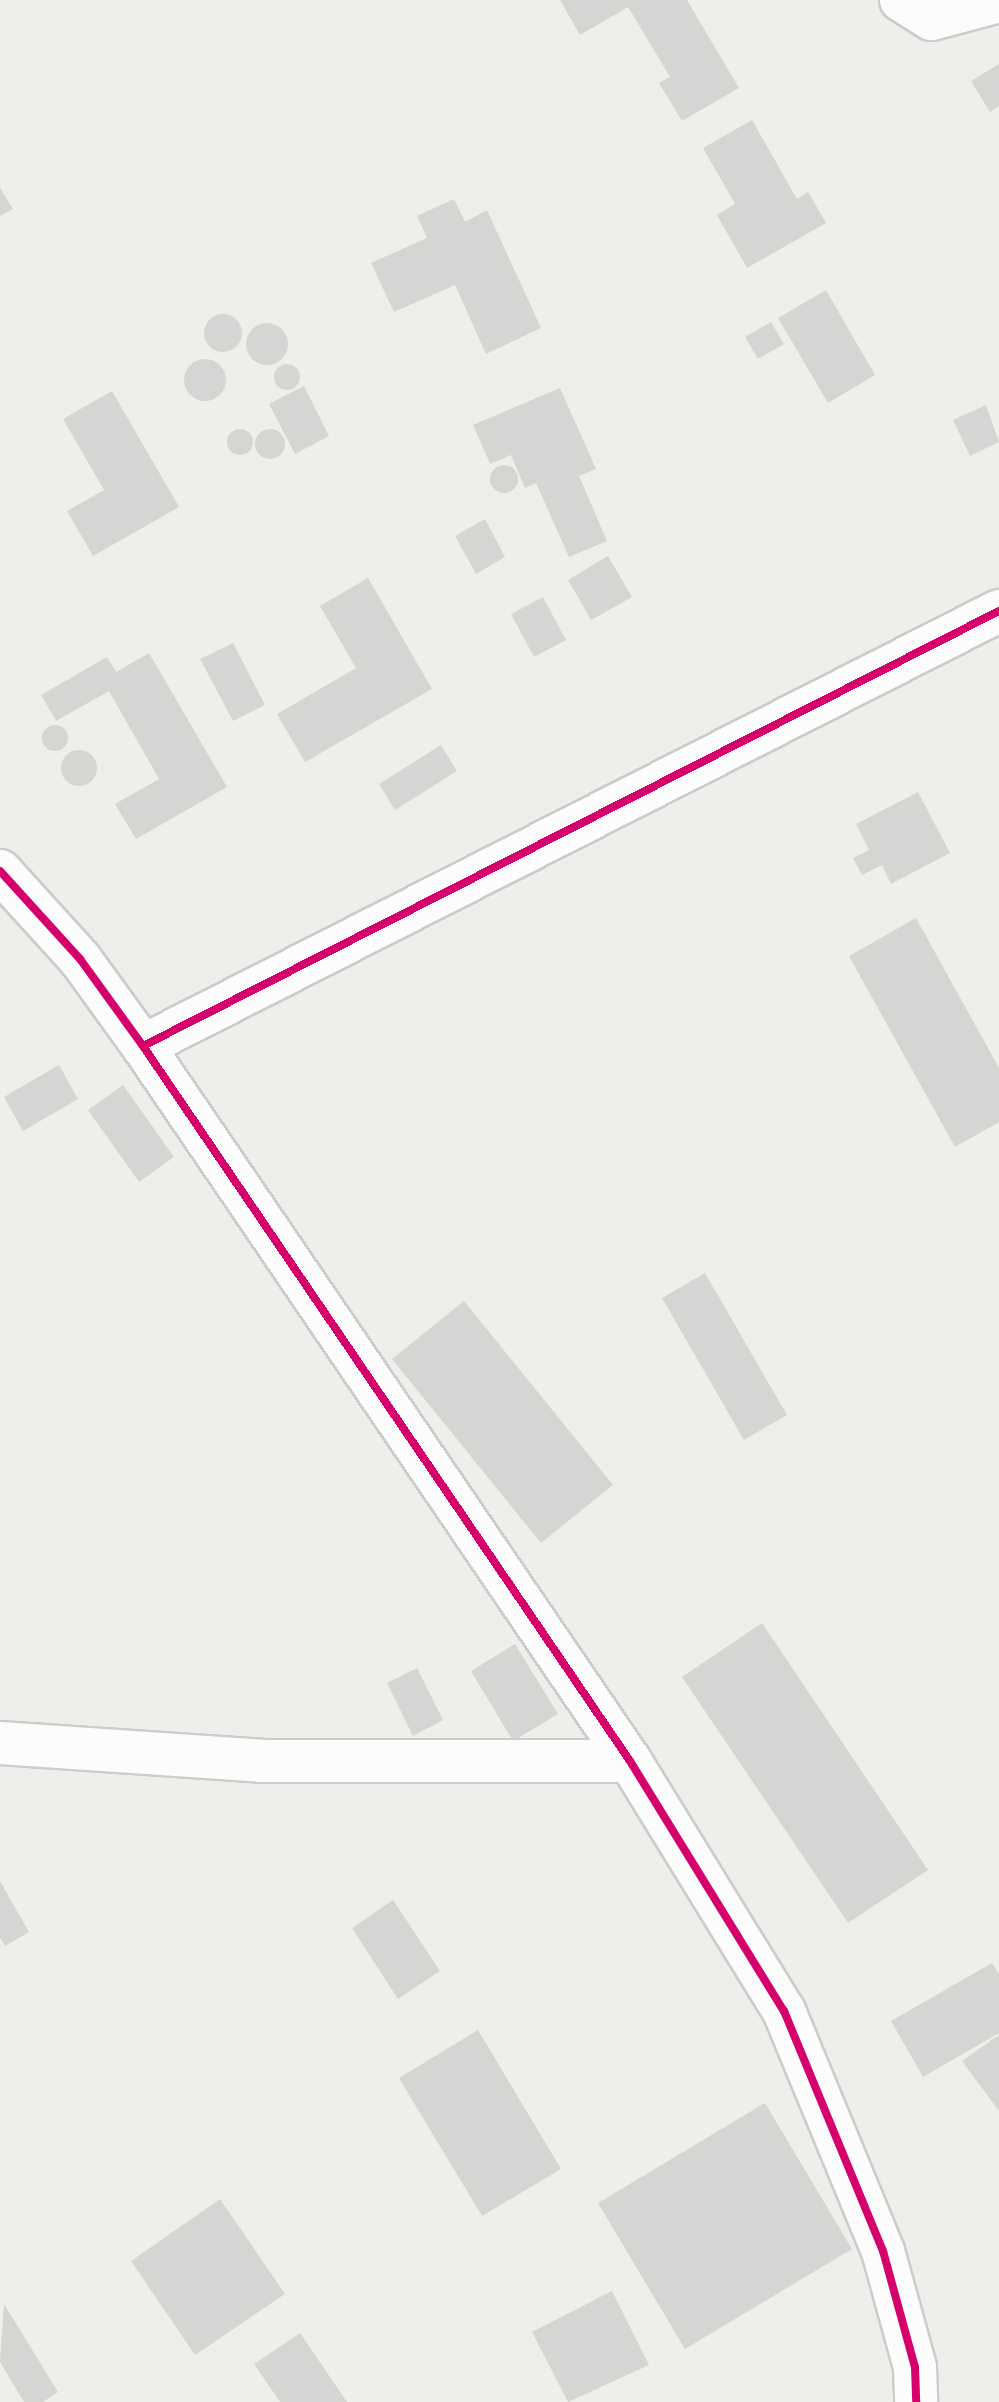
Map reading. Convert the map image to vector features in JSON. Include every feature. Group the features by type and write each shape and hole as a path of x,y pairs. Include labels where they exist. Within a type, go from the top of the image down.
{"street":[{"path":"901,0 932,19 999,1"},
{"path":"143,1046 999,611"},
{"path":"0,871 80,959 143,1046 630,1761 784,2011 883,2251 915,2367 916,2402"},
{"path":"0,1743 261,1761 630,1761"}],"building":[{"path":"560,0 687,0 739,88 682,121 659,83 670,77 628,7 580,35"},
{"path":"999,64 999,106 990,112 971,81"},
{"path":"752,120 797,199 808,192 826,223 747,268 717,215 735,204 703,148"},
{"path":"0,188 13,209 0,216"},
{"path":"454,199 465,222 487,210 541,328 486,354 455,285 394,312 371,263 427,238 417,216"},
{"path":"826,290 875,375 828,403 778,318"},
{"path":"223,314 236,320 242,333 236,346 223,352 210,346 204,333 210,320"},
{"path":"771,322 784,344 758,359 745,337"},
{"path":"267,323 282,329 288,344 282,359 267,365 252,359 246,344 252,329"},
{"path":"205,359 220,365 226,380 220,395 205,401 190,395 184,380 190,365"},
{"path":"287,364 296,368 300,377 296,386 287,390 278,386 274,377 278,368"},
{"path":"304,386 329,436 295,454 269,404"},
{"path":"560,388 596,469 579,476 607,541 569,557 536,483 525,488 511,455 490,464 473,425"},
{"path":"112,391 179,507 93,556 67,511 104,490 63,419"},
{"path":"986,405 999,442 970,456 953,420"},
{"path":"240,429 249,433 253,442 249,451 240,455 231,451 227,442 231,433"},
{"path":"270,429 281,433 285,444 281,455 270,459 259,455 255,444 259,433"},
{"path":"504,465 514,469 518,479 514,489 504,493 494,489 490,479 494,469"},
{"path":"485,519 505,557 476,574 455,536"},
{"path":"608,556 632,597 591,620 568,580"},
{"path":"368,578 432,689 305,762 277,714 356,668 320,606"},
{"path":"543,597 566,640 534,657 511,614"},
{"path":"233,643 265,705 233,721 200,659"},
{"path":"149,653 227,787 136,839 115,804 159,779 109,691 56,721 41,695 107,657 116,672"},
{"path":"55,725 64,729 68,738 64,747 55,751 46,747 42,738 46,729"},
{"path":"441,745 457,771 395,810 379,784"},
{"path":"79,750 91,756 97,768 91,780 79,786 67,780 61,768 67,756"},
{"path":"918,792 950,853 891,884 882,865 862,875 853,858 869,850 856,824"},
{"path":"916,918 999,1068 999,1122 955,1147 849,956"},
{"path":"59,1065 78,1099 23,1131 4,1097"},
{"path":"123,1085 174,1157 139,1182 88,1110"},
{"path":"705,1273 787,1415 744,1440 662,1298"},
{"path":"464,1301 613,1485 541,1543 392,1359"},
{"path":"762,1623 928,1870 848,1923 682,1677"},
{"path":"515,1644 558,1714 513,1741 471,1671"},
{"path":"417,1668 443,1720 413,1736 387,1683"},
{"path":"0,1881 29,1932 5,1946 0,1938"},
{"path":"393,1900 440,1971 398,1999 352,1928"},
{"path":"992,1963 999,1974 999,2033 923,2077 891,2021"},
{"path":"478,2030 561,2169 482,2216 399,2078"},
{"path":"999,2035 999,2111 962,2061"},
{"path":"765,2103 852,2249 685,2349 598,2203"},
{"path":"220,2199 285,2294 195,2355 131,2261"},
{"path":"612,2291 649,2365 568,2402 532,2332"},
{"path":"4,2304 58,2392 43,2402 24,2402 0,2362"},
{"path":"300,2333 347,2402 280,2402 254,2364"}],"cycle path":[{"path":"143,1046 999,611"},
{"path":"0,871 80,959 143,1046 630,1761 784,2011 883,2251 915,2367 916,2402"}]}
